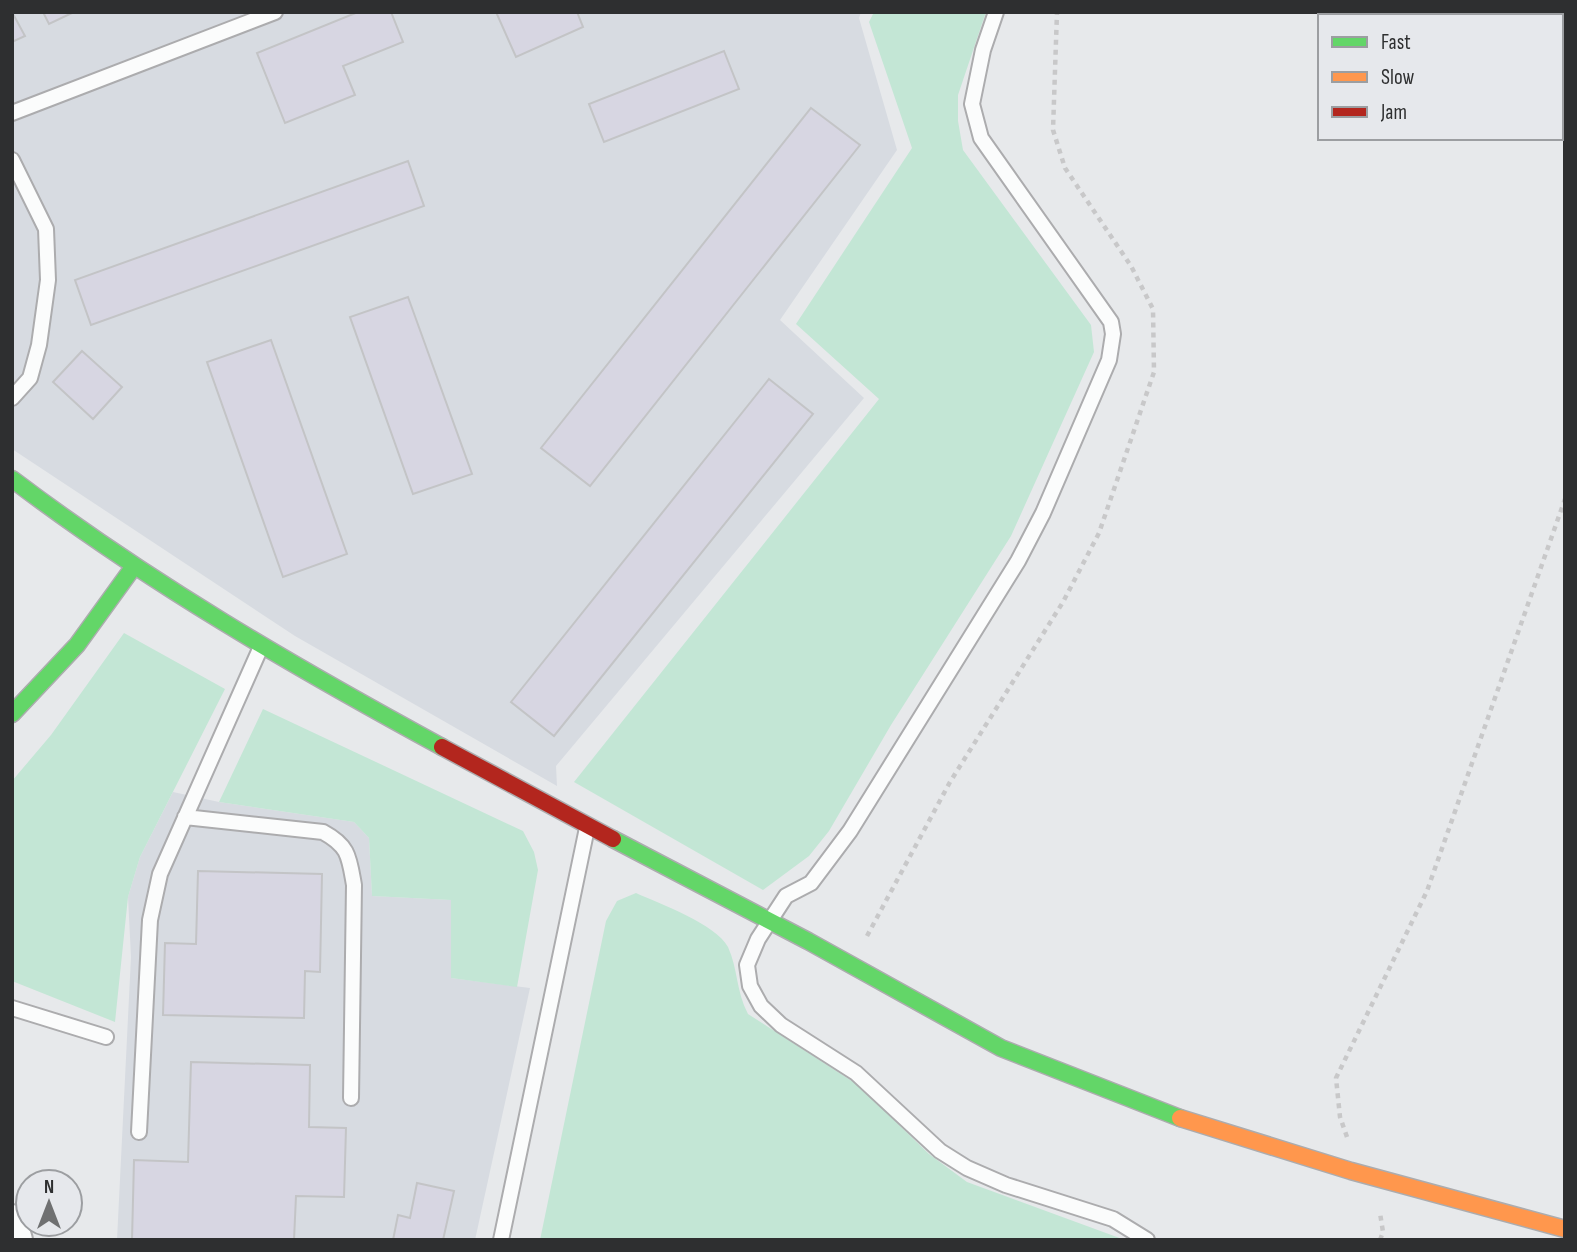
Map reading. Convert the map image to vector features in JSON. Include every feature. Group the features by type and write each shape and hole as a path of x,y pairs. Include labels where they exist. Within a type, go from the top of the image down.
{"main road":[{"path":"12,479 132,569 261,646 587,826 852,965 946,1022 1003,1049 1191,1121 1361,1174 1565,1229"},
{"path":"12,714 78,645 132,569"}],"street":[{"path":"12,1219 18,1240"}],"lane":[{"path":"12,113 275,12"},
{"path":"996,12 983,50 972,104 981,138 1111,322 1109,360 1043,513 1018,561 850,831 811,883 786,896 768,921 747,965 750,986 761,1006 781,1025 856,1073 940,1151 967,1168 1006,1185 1113,1219 1147,1240"},
{"path":"12,160 46,229 48,280 39,345 30,378 12,398"},
{"path":"139,1132 150,920 160,874 261,646"},
{"path":"185,817 323,832 341,841 349,858 355,885 351,1098"},
{"path":"501,1240 587,826"},
{"path":"12,1007 106,1037"}],"path":[{"path":"1361,1174 1340,1117 1336,1078 1427,891 1565,499"}],"shaded area":[{"path":"12,12 861,12 859,18 897,150 780,320 864,398 556,766 557,786 295,636 12,449"},
{"path":"173,792 219,802 354,822 369,838 372,896 451,900 451,978 530,988 475,1240 117,1240 131,957 128,897 140,857"}],"green space":[{"path":"874,12 986,12 958,95 958,121 963,150 1091,325 1094,352 1011,536 891,725 829,831 809,856 763,890 574,782 879,399 796,324 912,148 869,22"},
{"path":"124,633 225,689 140,857 128,897 115,1022 12,981 12,781 51,735"},
{"path":"263,709 523,831 534,852 538,870 517,987 451,978 451,900 372,896 369,838 354,822 219,802"},
{"path":"636,893 712,930 728,947 748,1014 858,1085 929,1154 967,1182 1125,1240 540,1240 606,921 617,901"}],"building":[{"path":"12,12 25,36 12,42"},
{"path":"43,12 74,12 49,24"},
{"path":"358,12 391,12 403,42 343,66 355,95 285,123 257,53"},
{"path":"496,12 577,12 583,27 516,57"},
{"path":"724,51 739,89 604,142 589,104"},
{"path":"811,108 860,145 590,486 541,448"},
{"path":"408,161 424,206 91,325 75,280"},
{"path":"408,297 472,474 413,494 350,317"},
{"path":"271,340 347,554 283,577 207,362"},
{"path":"82,351 122,387 93,419 53,382"},
{"path":"769,379 813,414 554,736 511,702"},
{"path":"198,871 322,874 320,972 305,971 304,1018 163,1015 165,943 196,944"},
{"path":"191,1062 310,1065 309,1127 346,1128 344,1197 296,1196 294,1240 132,1240 134,1160 188,1162"},
{"path":"417,1183 454,1191 443,1240 393,1240 398,1215 410,1218"}],"traffic: fast":[{"path":"12,479 63,517 169,588 331,685 442,747"},
{"path":"12,714 77,645 132,569"},
{"path":"613,839 808,941 1001,1048 1180,1118"}],"traffic: slow":[{"path":"1180,1118 1351,1171 1565,1229"}],"traffic: jam":[{"path":"442,747 613,839"}]}
